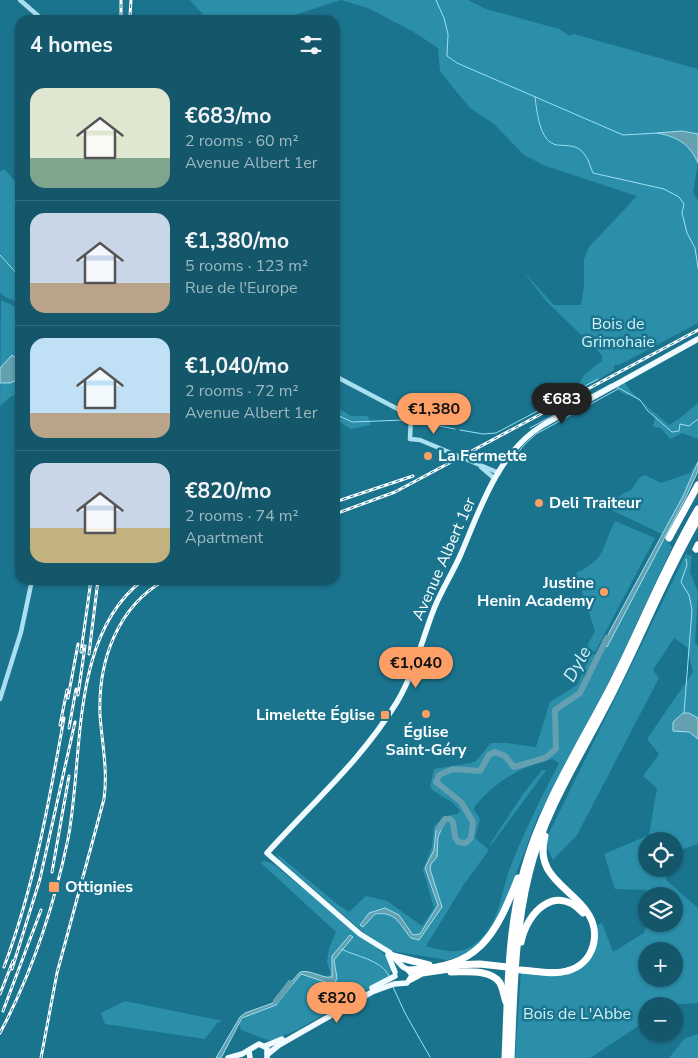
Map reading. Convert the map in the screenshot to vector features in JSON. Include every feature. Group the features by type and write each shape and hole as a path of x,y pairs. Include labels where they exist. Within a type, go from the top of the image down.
{"highway":[{"path":"669,538 698,485"},
{"path":"505,1058 512,930 524,870 545,813 698,509"},
{"path":"685,535 698,519"},
{"path":"511,1058 516,957 522,906 529,872 550,816 619,681 677,550"},
{"path":"516,957 526,925 535,911 542,905 550,902 566,903 582,911 592,931 590,946 583,957 569,967 553,970 521,969 568,971 583,962 589,955 595,941 594,926 587,912 554,878 545,863 542,849 550,816"},
{"path":"393,956 438,966 470,955 488,940 500,923 519,875 524,870"},
{"path":"470,955 496,966"},
{"path":"406,968 480,964 507,968 452,968 431,972 411,979"},
{"path":"431,972 489,975 499,981 508,1004"}],"main road":[{"name":"Avenue Albert 1er","path":"380,946 360,934 267,853 359,756 397,701 408,682 440,593 495,479 515,447 532,431 698,339"},
{"path":"268,1056 274,1048 359,999 399,983 407,983 411,979 406,968 380,946"},
{"path":"380,946 390,958 399,983"},
{"path":"228,1058 249,1051 256,1044 265,1046 307,1026 406,968"},
{"path":"265,1046 268,1056"},
{"path":"249,1051 250,1058"}],"street":[{"path":"20,0 37,15"},
{"path":"340,379 410,416 410,439 420,440 499,472"},
{"path":"478,464 495,479"},
{"path":"0,699 22,628 31,585"}],"green space":[{"path":"190,0 341,0 294,15 204,15"},
{"name":"Bois de Grimohaie","path":"341,0 468,0 486,9 559,29 570,36 574,34 698,69 698,134 661,134 684,143 692,151 698,163 693,192 698,201 698,323 619,365 614,365 614,370 576,393 566,393 571,386 579,383 585,374 602,361 602,355 546,301 523,271 554,305 581,305 584,286 584,259 589,247 637,196 543,165 524,155 494,124 470,108 451,85 440,71 438,48 412,31 368,8"},
{"path":"4,169 15,181 15,301 5,297 0,292 0,172"},
{"path":"1,300 15,307 15,395 0,406"},
{"path":"625,383 631,392 669,425 698,403 698,439 682,433 670,439 661,428 653,427 655,418 645,405 616,388"},
{"path":"340,409 351,416 368,416 371,425 351,429 340,422"},
{"path":"698,460 687,488 662,534 607,508 622,494 631,490 640,477 645,475 661,483 690,473"},
{"name":"Justine Henin Academy","path":"615,521 655,538 595,652 586,648 595,631 576,573 586,568 598,558"},
{"path":"660,538 667,541 672,547 617,666 537,819 499,918 484,941 459,957 447,960 392,951 363,932 279,859 276,853 349,912 366,896 387,901 422,926 434,908 423,870 432,846 434,826 445,816 457,814 460,811 453,803 437,794 430,787 434,769 476,761 491,743 536,747 550,702 577,685 591,654 596,655","holes":["553,759 559,763 521,841 510,868 498,908 484,936 464,950 445,951 426,946 464,884 489,850 475,838 480,819 474,810 475,806 500,782 520,770"]},
{"name":"Bois de L'Abbe","path":"686,554 692,556 690,572 698,592 695,644 698,645 698,844 683,849 683,832 650,832 657,788 643,776 659,754 647,739 693,672 687,647 674,638 653,670 659,678 577,835 553,860 546,845 550,831"},
{"path":"542,770 546,770 491,845 523,794"},
{"name":"Bois de L'Abbe","path":"638,840 638,877 667,877 666,880 674,887 638,887 638,890 615,889 604,854"},
{"path":"264,861 273,864 382,952 391,966 391,973 386,979 297,1030 270,1041 241,1030 239,1023 247,1015 276,1005 301,974 311,977 316,973 328,977 331,974 327,962 329,948 336,932 261,863"},
{"name":"Bois de L'Abbe","path":"683,895 698,908 698,1003 683,1004 683,997 638,997 638,1026 590,1058 515,1058 521,972 560,974 589,957 595,926 602,923 613,952 644,933 683,932"},
{"path":"125,1001 223,1021 217,1023 205,1039 105,1024 101,1013"},
{"path":"698,1034 698,1058 669,1058 683,1042 685,1038"}],"shaded area":[{"path":"682,131 698,134 698,163 691,150 682,142 657,133"},
{"path":"12,355 15,357 15,381 0,383 0,368"},
{"path":"698,462 698,471 685,499 607,647 603,644 683,496"},
{"path":"683,713 689,713 698,718 698,739 689,732 673,731 673,722"},
{"path":"442,820 444,823 438,837 437,857 431,864 430,869 442,907 419,940 411,938 396,920 388,915 375,914 363,927 360,925 369,913 385,908 399,915 413,935 420,934 438,905 425,868 434,850 436,830"},
{"path":"350,935 353,937 334,960 337,978 335,983 331,984 301,974 276,1005 242,1018 221,1058 216,1058 240,1017 245,1013 273,1003 300,972 304,971 324,977 332,977 332,956"}],"waterway":[{"path":"436,0 444,18 448,34 447,56 457,63 623,135 658,133"},
{"path":"535,97 538,118 546,138 551,143 572,146 582,151 593,173 664,189 679,197 684,204 682,213 687,233 695,248 698,268"},
{"path":"0,255 15,272"},
{"path":"460,430 483,434 496,433 598,379"},
{"path":"530,428 611,384"},
{"path":"617,387 640,400 648,411 672,432 679,431 680,424 689,426 698,419"},
{"path":"512,460 536,434 618,389"},
{"path":"340,416 352,422 404,420"},
{"path":"424,423 455,429"},
{"path":"684,713 692,610 689,595 681,582 687,565 686,559"},
{"name":"Dyle","path":"439,828 445,819 450,819 453,822 455,837 458,842 466,843 471,838 473,822 461,802 436,782 439,775 453,769 480,771 489,755 495,752 505,756 514,767 545,758 556,749 555,710 580,693 607,638"},
{"path":"341,949 374,962 381,966 389,976"},
{"name":"Dyle","path":"276,1001 290,983"},
{"path":"393,987 405,1013 430,1057"}],"railway":[{"path":"121,0 121,15"},
{"path":"130,15 131,0"},
{"path":"340,512 395,492 698,330"},
{"path":"340,500 413,476"},
{"path":"81,652 90,585"},
{"path":"89,654 97,585"},
{"path":"0,1033 32,963 56,889 68,839 73,807 79,736 91,665 102,633 119,604 138,585"},
{"path":"41,1058 57,973 104,799 105,768 100,695 107,656 123,620 134,605 157,585"},
{"path":"68,698 78,644"},
{"path":"78,695 85,646"},
{"path":"69,728 76,689"},
{"path":"60,725 67,690"},
{"path":"4,967 15,937 32,875 64,718"},
{"path":"12,969 40,879 75,722"},
{"path":"52,872 69,776"},
{"path":"3,1011 41,910"},
{"path":"0,994 13,961"}],"place":[{"name":"La Fermette","path":"428,456"},
{"name":"Deli Traiteur","path":"539,503"},
{"name":"Justine Henin Academy","path":"604,592"},
{"name":"Église Saint-Géry","path":"426,714"},
{"name":"Limelette Église","path":"385,715"},
{"name":"Ottignies","path":"54,887"}]}
